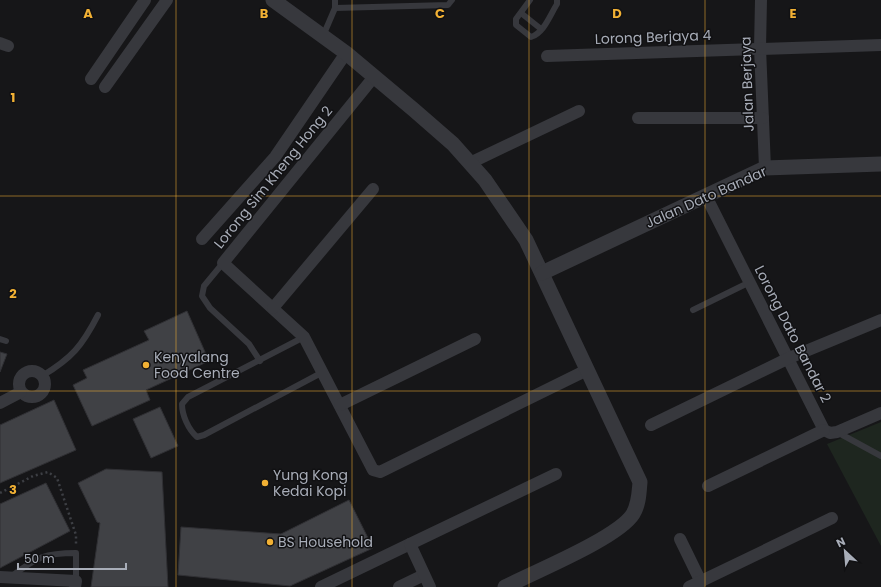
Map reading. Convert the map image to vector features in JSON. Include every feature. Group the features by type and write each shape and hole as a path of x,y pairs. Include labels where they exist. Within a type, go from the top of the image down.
{"street":[{"path":"91,79 145,0"},
{"path":"105,87 167,0"},
{"path":"273,0 346,53 373,78 452,144 485,180 526,240 640,482 639,500 634,514 625,524 607,537 505,587"},
{"name":"Jalan Berjaya","path":"761,0 760,48 765,168"},
{"name":"Lorong Berjaya 4","path":"547,56 881,45"},
{"path":"202,239 275,157 346,53"},
{"name":"Lorong Sim Kheng Hong 2","path":"373,78 223,263 304,337 373,470 380,472 588,370"},
{"path":"470,163 579,111"},
{"path":"638,118 763,118"},
{"name":"Jalan Dato Bandar","path":"542,273 765,168 881,164"},
{"path":"273,308 373,189"},
{"name":"Lorong Dato Bandar 2","path":"706,196 824,430"},
{"path":"651,425 789,358 881,320"},
{"path":"340,405 475,339"},
{"path":"33,372 42,376 45,386 40,395 30,398 21,392 19,383 24,374 33,372"},
{"path":"0,403 21,392"},
{"path":"708,486 824,430 830,433 837,432 881,413"},
{"path":"321,587 556,474"},
{"path":"689,587 832,518"},
{"path":"680,539 700,582"},
{"path":"410,544 430,587"},
{"path":"399,587 424,575"},
{"path":"5,578 75,584"}],"lane":[{"path":"323,36 335,8 335,0"},
{"path":"335,8 448,5 452,0"},
{"path":"530,0 516,19 516,25 531,37 537,35 542,30 557,4 557,0"},
{"path":"521,13 542,30"},
{"path":"223,263 204,286 202,296 210,308 249,344 260,361"},
{"path":"693,310 750,282"},
{"path":"42,376 65,362 81,346 98,315"},
{"path":"304,337 188,397 182,404 182,411 192,432 197,437 204,435 323,372"},
{"path":"837,432 881,456"},
{"path":"5,578 31,562 49,554 76,553 75,584"}],"path":[{"path":"0,493 33,476 48,472 56,478 76,535 76,553"}],"shaded area":[{"path":"881,422 881,546 827,444"}],"building":[{"name":"Kenyalang Food Centre","path":"187,311 209,361 146,390 150,400 92,426 73,385 87,378 83,370 149,340 144,331"},
{"path":"0,352 7,354 0,372"},
{"path":"54,400 76,450 0,483 0,425"},
{"path":"160,407 178,446 151,458 133,419"},
{"path":"106,469 162,472 168,587 91,587 100,523 97,522 78,483"},
{"path":"46,483 70,531 0,568 0,504"},
{"path":"349,500 373,548 290,586 178,575 181,527 281,534"}],"place":[{"name":"Kenyalang Food Centre","path":"146,365"},
{"name":"Yung Kong Kedai Kopi","path":"265,483"},
{"name":"BS Household","path":"270,542"}]}
